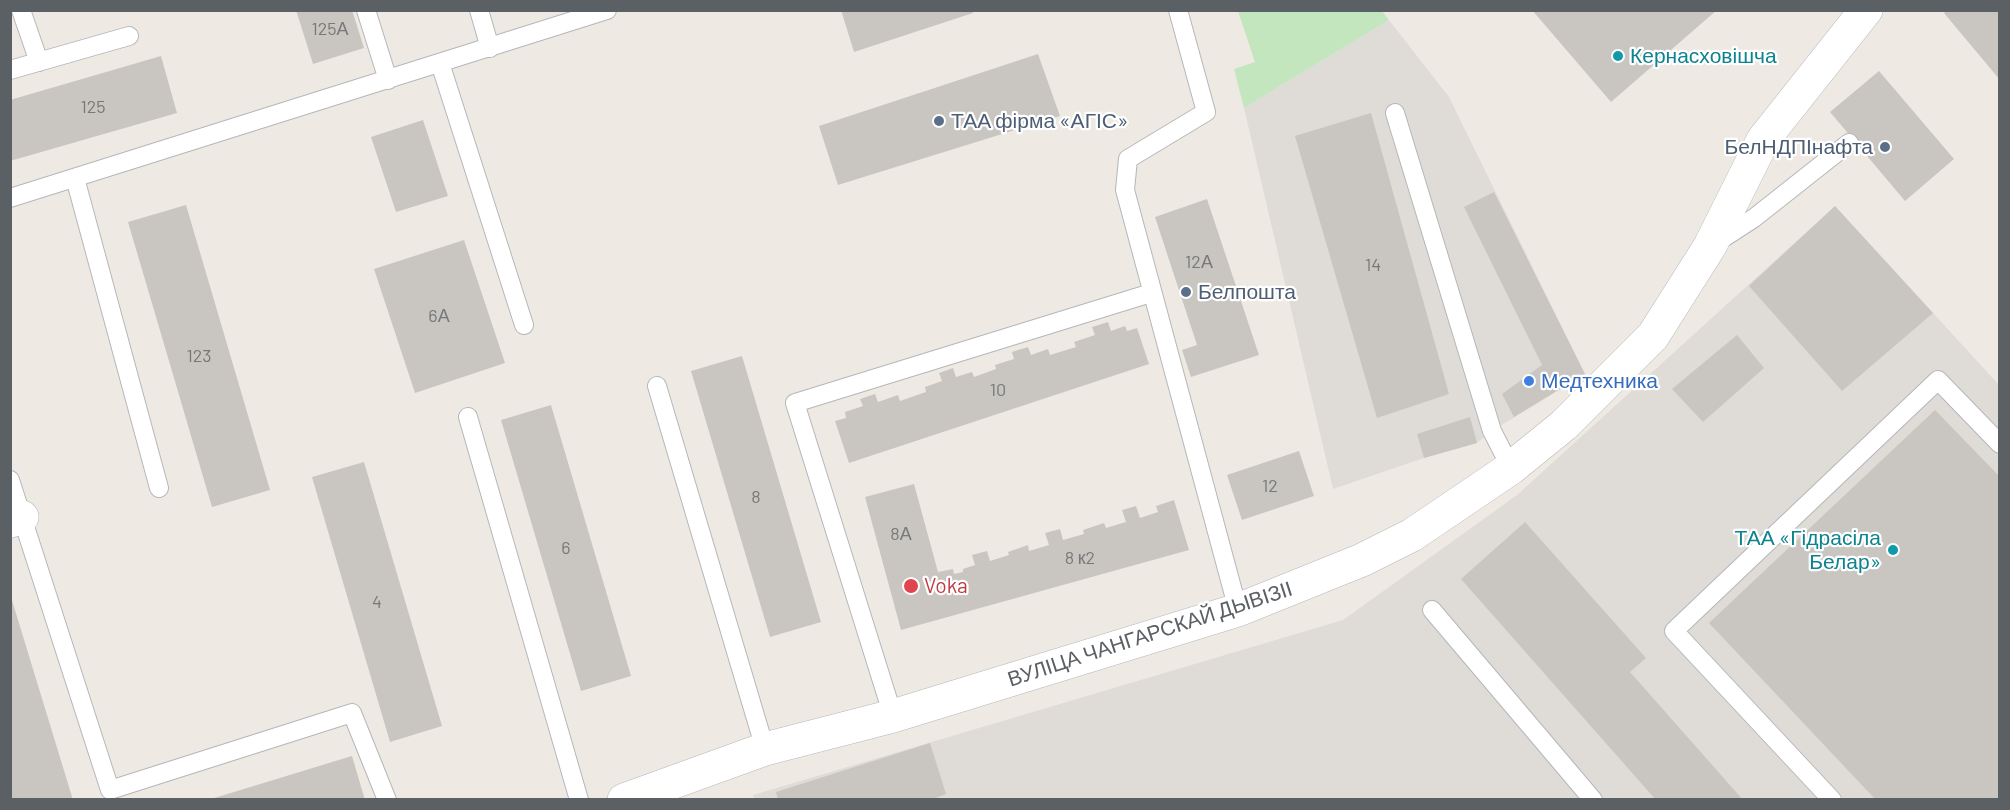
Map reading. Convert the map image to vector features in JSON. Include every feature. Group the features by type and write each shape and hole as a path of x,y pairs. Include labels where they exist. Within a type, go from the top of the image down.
{"street":[{"name":"ВУЛІЦА ЧАНГАРСКАЙ ДЫВІЗІІ","path":"624,800 765,749 892,716 1238,610 1362,560 1412,535 1511,468 1564,425 1653,336 1710,246 1763,140 1866,10"}],"lane":[{"path":"21,10 39,62"},
{"path":"366,10 388,80"},
{"path":"479,10 490,48"},
{"path":"10,198 607,10"},
{"path":"1178,10 1206,112 1128,159 1125,190 1238,610"},
{"path":"10,70 129,36"},
{"path":"440,63 524,325"},
{"path":"1395,113 1492,431 1511,468"},
{"path":"1710,246 1754,218 1849,143"},
{"path":"75,178 159,488"},
{"path":"892,716 795,404 1151,292"},
{"path":"1832,800 1674,631 1938,380 2000,444"},
{"path":"657,386 765,749"},
{"path":"468,417 579,800"},
{"path":"10,480 16,519 110,790 352,713 387,800"},
{"path":"1432,610 1593,800"}],"shaded area":[{"path":"1389,20 1449,97 1585,374 1492,431 1477,443 1424,458 1333,489 1244,108"},
{"name":"ТАА «Гідрасіла Белар»","path":"1835,206 1999,385 1999,799 754,800 753,795 1343,620 1517,495"}],"green space":[{"path":"1238,11 1382,11 1389,20 1244,108 1234,69 1255,62"}],"building":[{"path":"296,10 352,10 364,48 313,64"},
{"path":"841,10 972,10 973,13 854,52"},
{"name":"Кернасховішча","path":"1532,10 1717,10 1611,102"},
{"path":"1947,10 2000,10 2000,80 1944,13"},
{"name":"ТАА фірма «АГІС»","path":"1038,54 1060,116 838,185 819,126"},
{"path":"161,56 177,113 10,161 10,100"},
{"path":"1879,71 1954,159 1905,201 1830,112"},
{"path":"1371,113 1449,394 1377,418 1295,136"},
{"path":"423,120 448,196 396,212 371,137"},
{"path":"1494,192 1585,374 1514,417 1502,394 1542,365 1464,207"},
{"path":"1207,199 1259,355 1191,377 1182,350 1197,345 1155,217"},
{"path":"186,205 270,490 212,507 128,222"},
{"path":"1835,206 1933,313 1842,391 1749,286"},
{"path":"464,240 505,363 415,393 374,269"},
{"path":"1108,322 1111,331 1125,326 1127,331 1137,328 1149,364 849,463 835,421 846,418 845,412 863,406 860,399 875,394 878,402 898,395 900,401 926,392 925,387 942,381 939,373 953,368 956,377 972,372 974,377 996,369 995,365 1014,359 1012,352 1028,347 1031,355 1048,349 1050,355 1076,347 1074,342 1095,335 1092,327"},
{"path":"1737,335 1764,368 1703,422 1672,389"},
{"path":"742,356 821,622 770,637 691,371"},
{"path":"551,405 631,676 581,691 501,420"},
{"name":"ТАА «Гідрасіла Белар»","path":"1935,410 2000,477 2000,800 1876,800 1709,623"},
{"path":"1470,417 1477,443 1424,458 1417,434"},
{"path":"1299,451 1314,496 1242,520 1227,475"},
{"path":"364,462 442,726 390,742 312,477"},
{"path":"914,484 938,572 953,569 954,574 963,572 963,569 975,565 972,555 987,551 990,561 1009,555 1008,552 1028,545 1029,551 1049,545 1045,533 1060,529 1063,540 1084,534 1083,530 1104,523 1106,528 1126,522 1122,510 1136,506 1140,518 1158,512 1156,506 1174,500 1189,550 901,630 865,497"},
{"path":"1525,522 1646,658 1630,672 1743,800 1656,800 1461,579"},
{"path":"11,597 73,800 10,800"},
{"path":"930,743 946,794 930,800 778,800 776,792"},
{"path":"352,756 365,800 211,799"}],"place":[{"name":"Кернасховішча","path":"1618,56"},
{"name":"ТАА фірма «АГІС»","path":"939,121"},
{"name":"БелНДПІнафта","path":"1885,147"},
{"name":"Белпошта","path":"1186,292"},
{"name":"Медтехника","path":"1529,381"},
{"name":"ТАА «Гідрасіла Белар»","path":"1893,550"},
{"name":"Voka","path":"911,586"}]}
